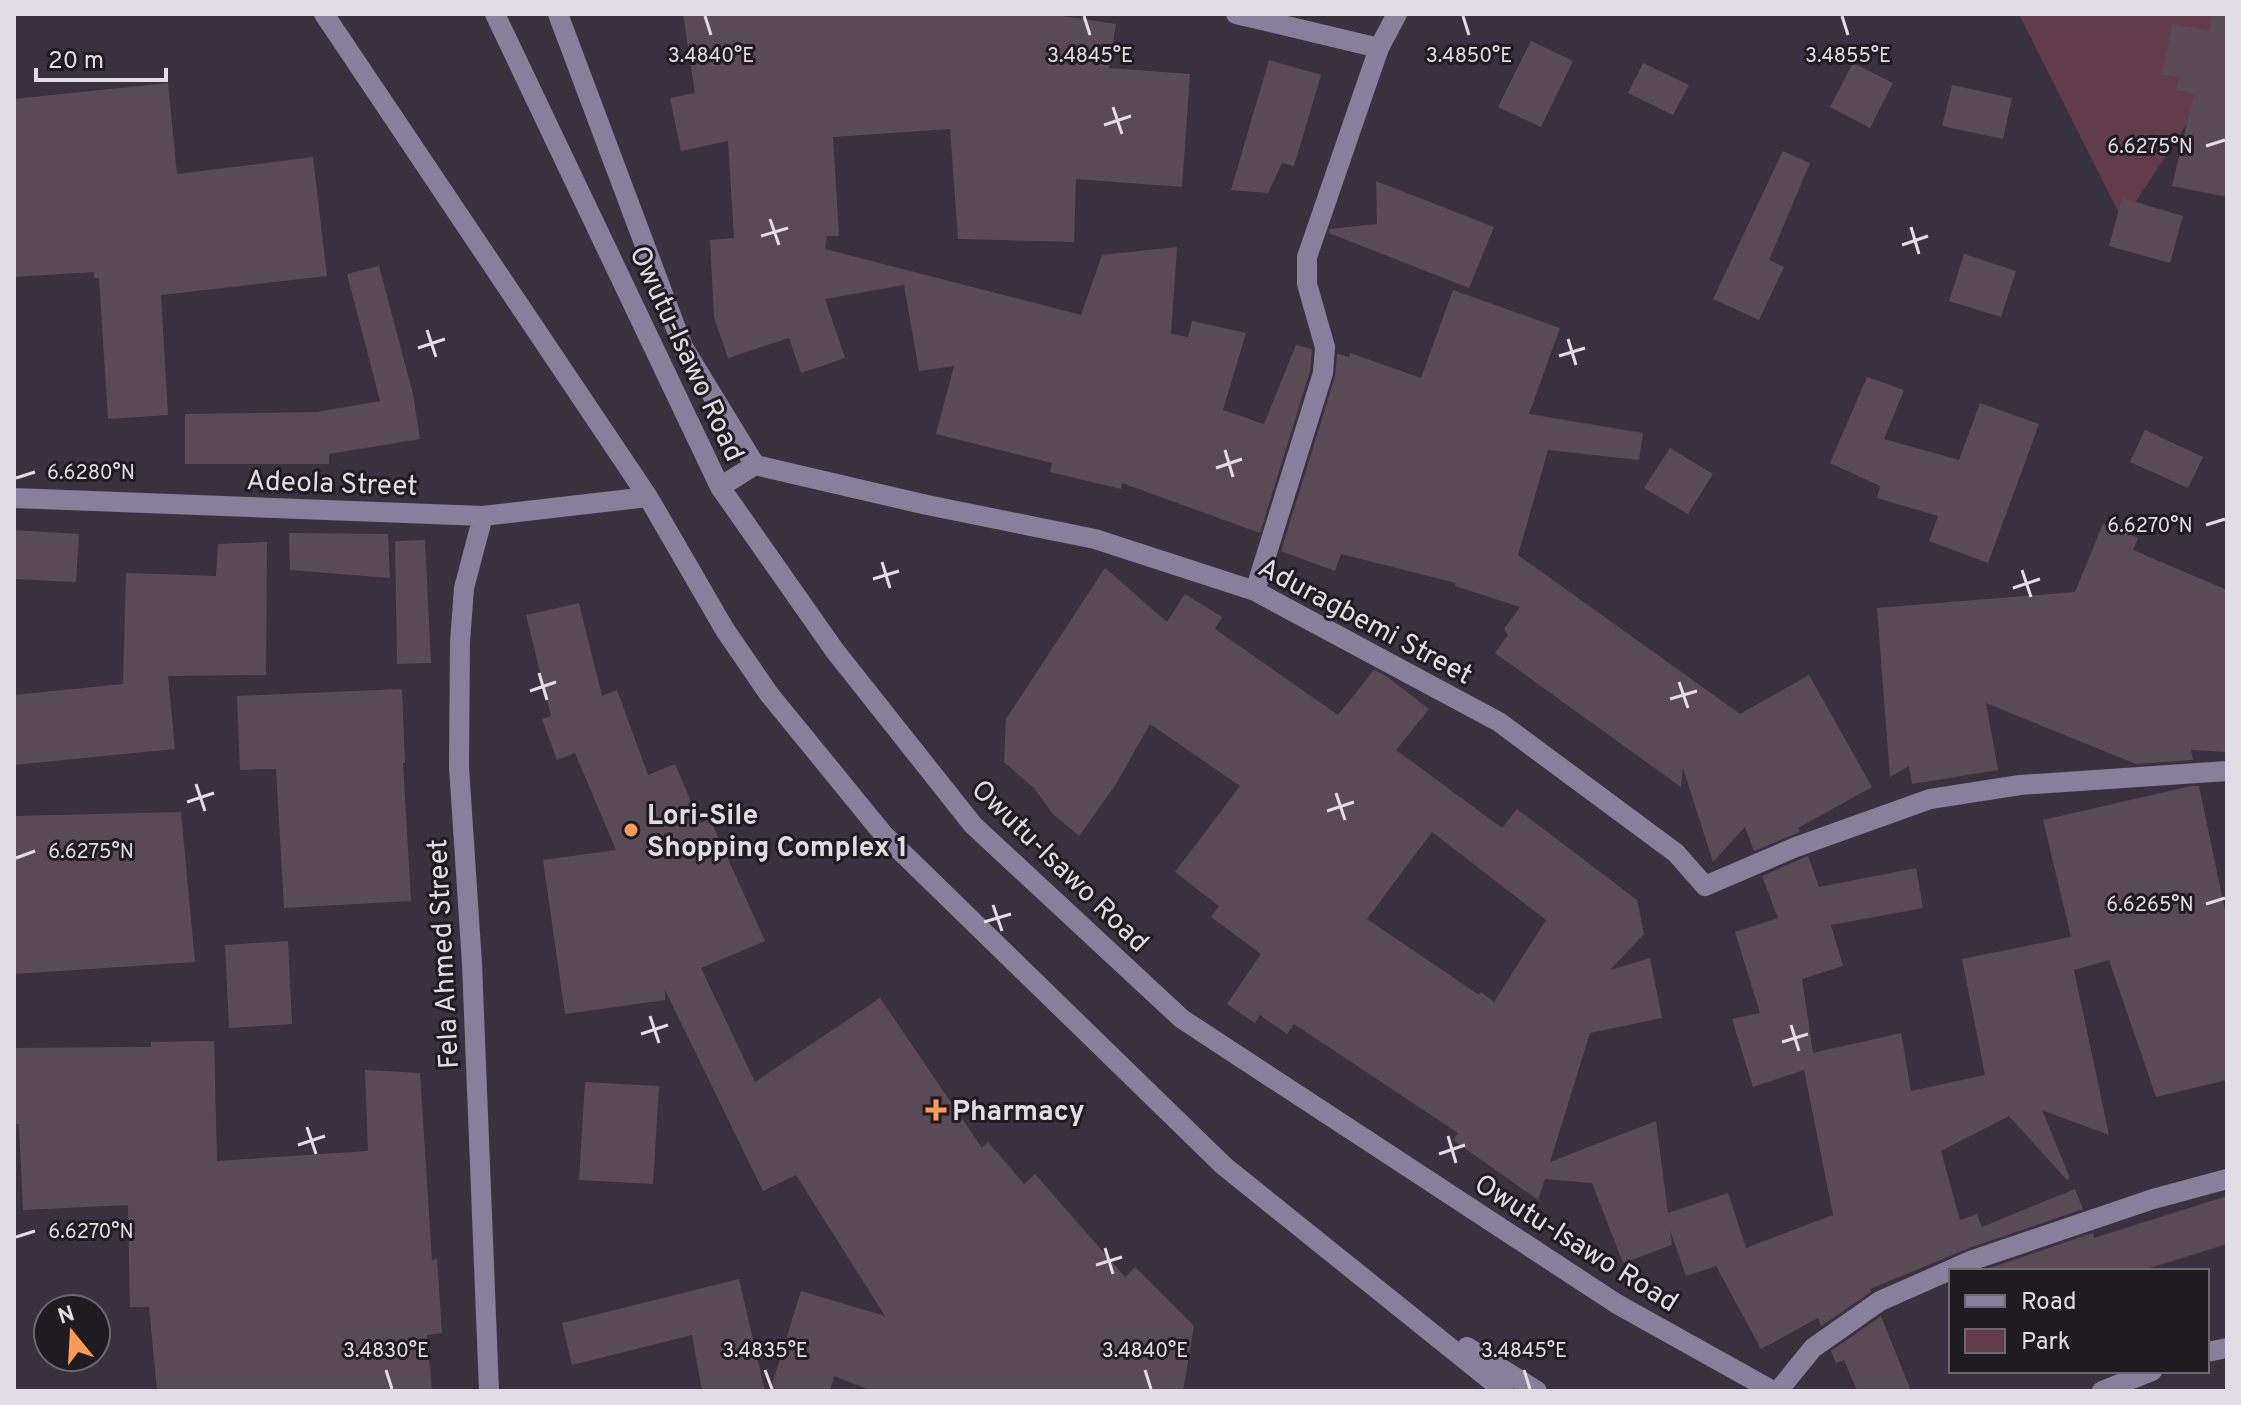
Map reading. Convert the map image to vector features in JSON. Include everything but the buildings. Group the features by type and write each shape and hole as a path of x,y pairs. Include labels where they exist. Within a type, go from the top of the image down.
{"street":[{"path":"324,14 648,497 725,630 769,694 884,835 1224,1166 1504,1391"},
{"name":"Owutu-Isawo Road","path":"495,14 720,487 835,651 973,825 1182,1019 1617,1304 1775,1391"},
{"path":"558,14 683,347 755,465 720,487"},
{"path":"1236,14 1379,48"},
{"path":"1255,591 1323,373 1325,347 1307,284 1307,257 1379,48 1397,14"},
{"name":"Aduragbemi Street","path":"755,465 927,505 1095,539 1255,591 1499,722 1676,853 1705,886 1796,847 1930,799 2020,785 2227,771"},
{"name":"Adeola Street","path":"14,498 483,516 648,497"},
{"name":"Fela Ahmed Street","path":"483,516 464,588 460,642 459,767 472,964 489,1391"},
{"path":"1953,1269 2153,1199 2227,1179"},
{"path":"1775,1391 1813,1348 1880,1301 1949,1271"},
{"path":"1386,1296 1537,1391"},
{"path":"2102,1391 2147,1373"}],"green space":[{"path":"2019,14 2227,14 2215,81 2123,221"}],"place":[{"name":"Lori-Sile Shopping Complex 1","path":"631,830"},
{"name":"Pharmacy","path":"936,1110"}]}
